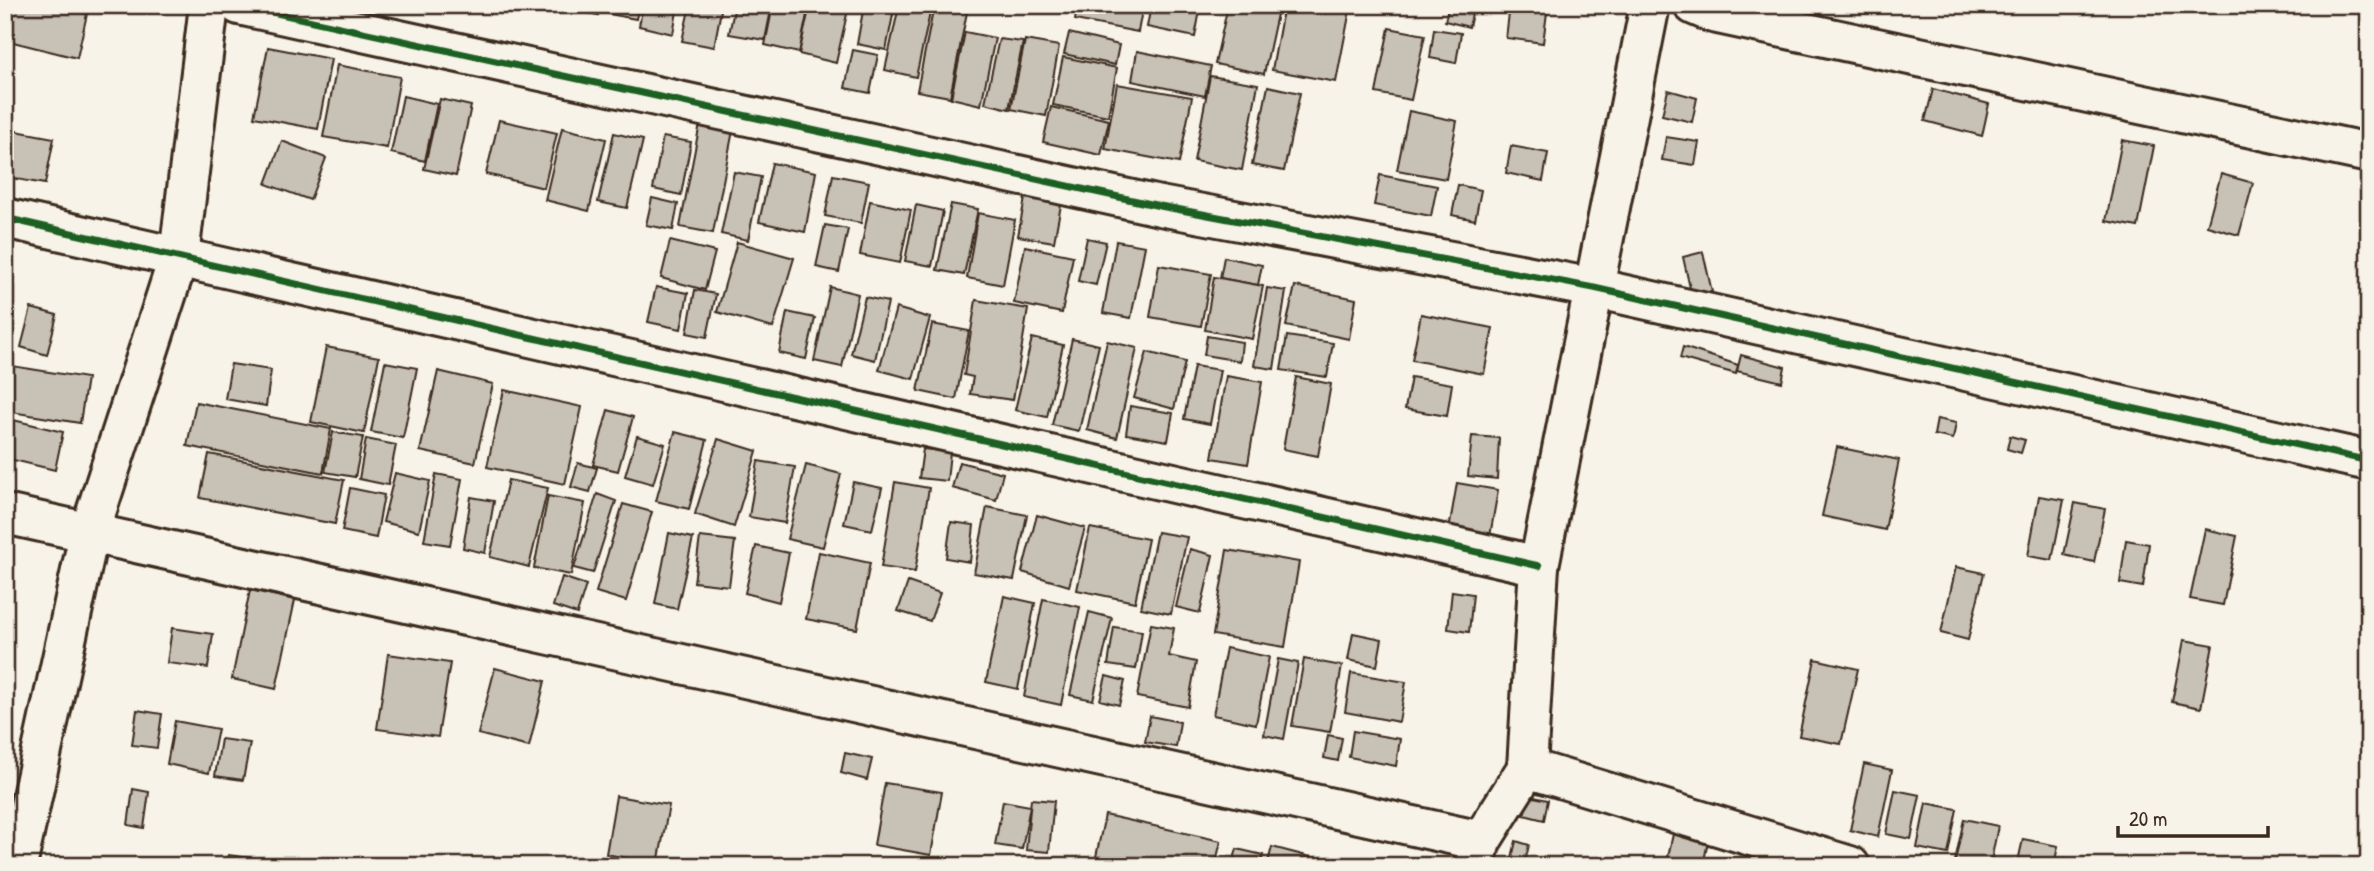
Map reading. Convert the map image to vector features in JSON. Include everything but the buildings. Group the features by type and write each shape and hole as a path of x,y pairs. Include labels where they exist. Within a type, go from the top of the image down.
{"street":[{"path":"17,866 89,534 179,256 209,5"},
{"path":"239,5 1160,206 1594,288 2369,461"},
{"path":"5,514 1478,853 1527,768 1539,566 1650,5"},
{"path":"1694,5 1713,13 2369,153"},
{"path":"5,218 1539,566"},
{"path":"1527,768 1850,866"}],"cycle path":[{"path":"239,5 1160,206 1594,288 2369,461"},
{"path":"5,218 1539,566"}]}
